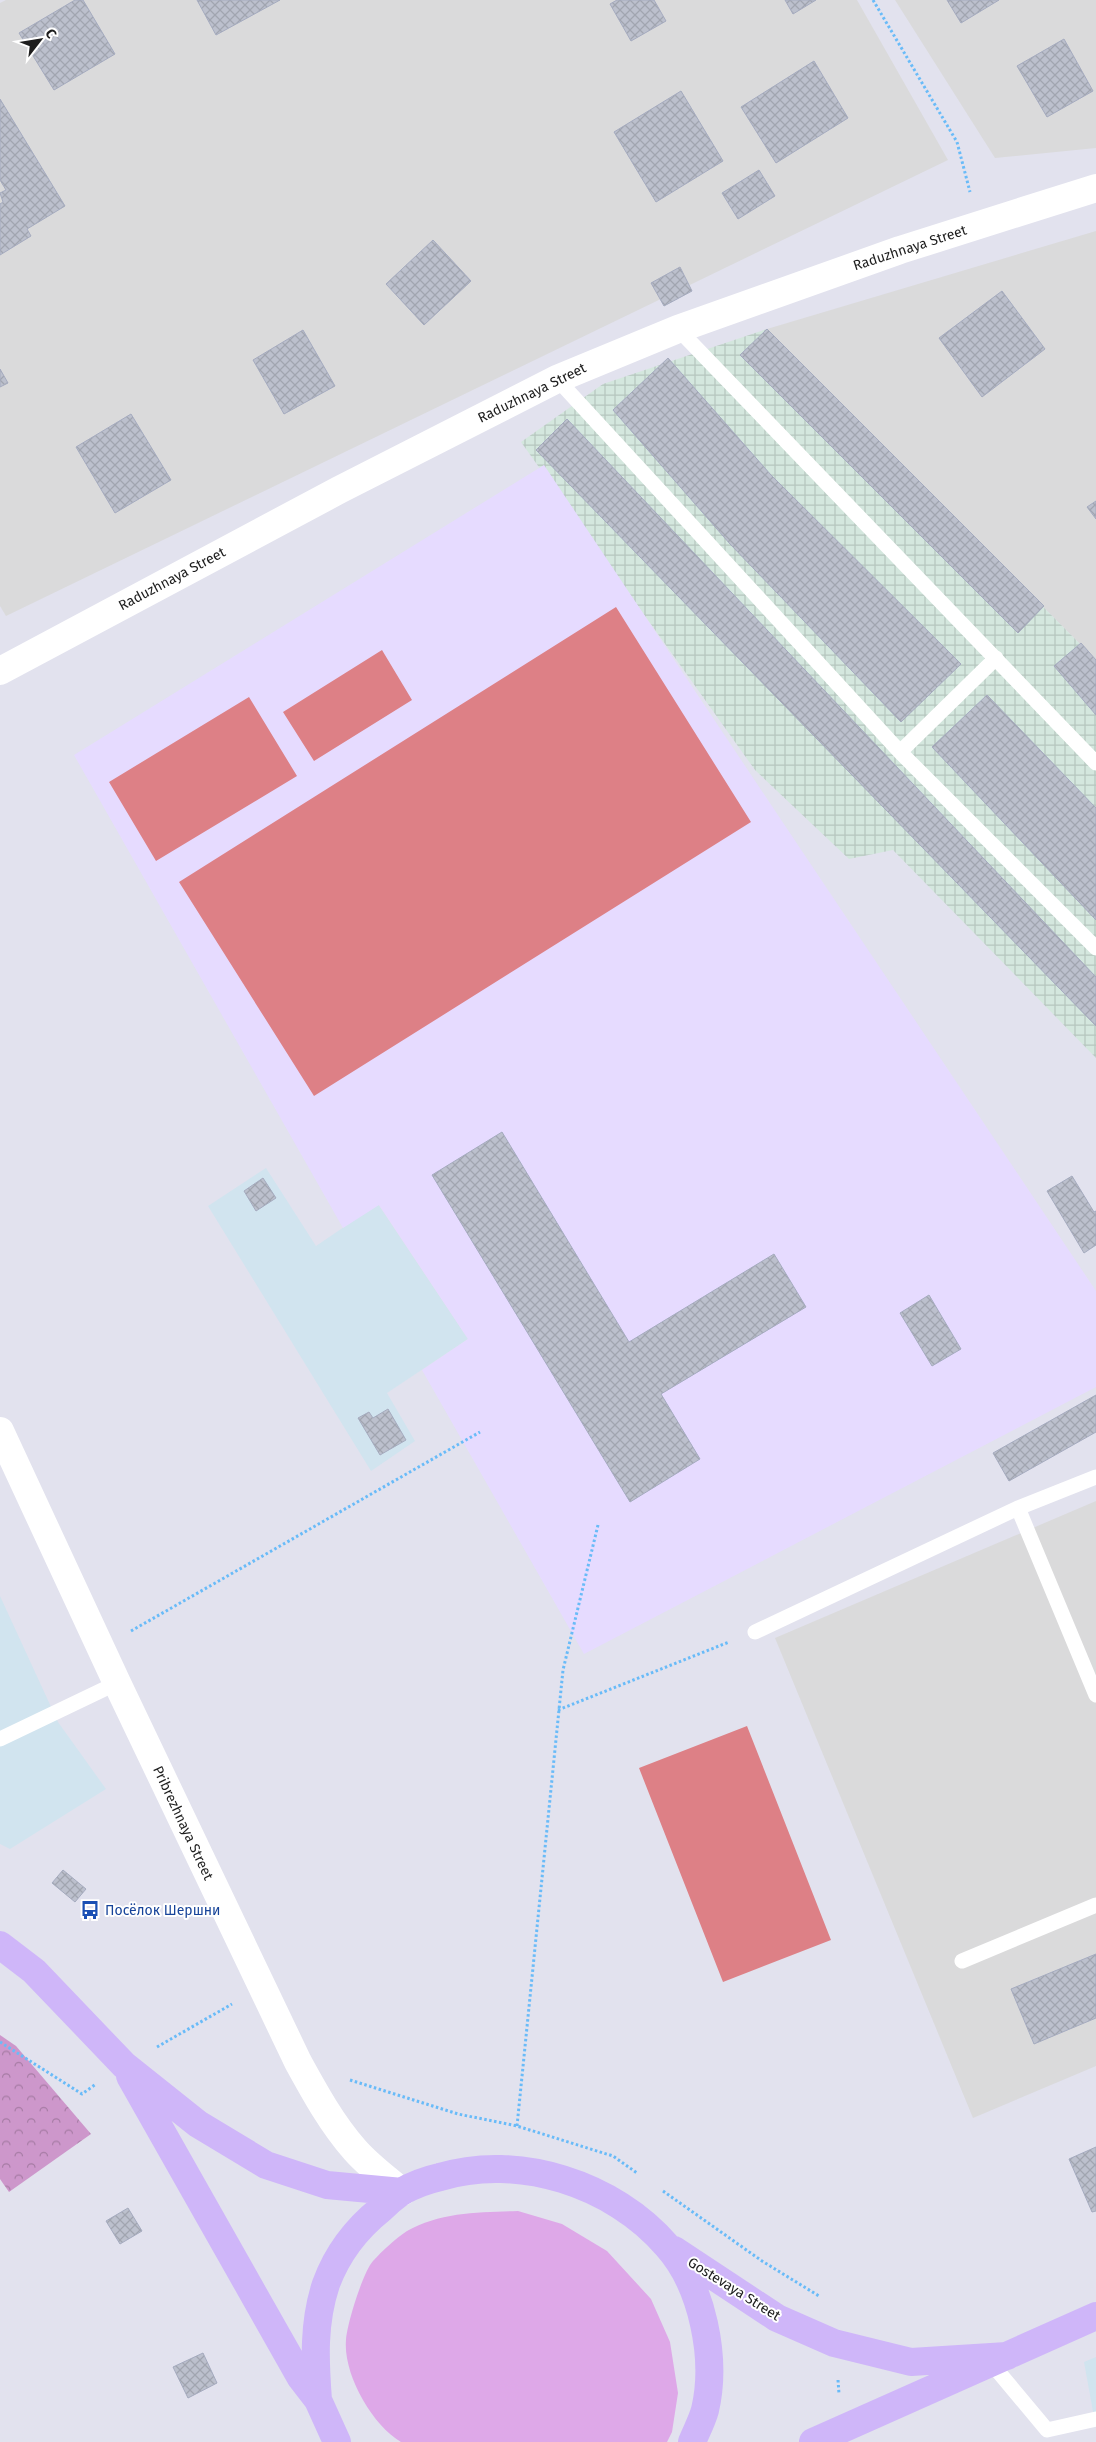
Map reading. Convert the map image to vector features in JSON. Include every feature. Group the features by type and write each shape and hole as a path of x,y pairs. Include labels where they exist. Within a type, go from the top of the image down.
{"main road":[{"path":"0,1944 34,1971 124,2065 198,2124 266,2165 327,2185 402,2192"},
{"path":"124,2065 301,2378 333,2427"},
{"path":"333,2427 314,2349 319,2312 335,2261 349,2241 369,2219 402,2192 426,2181 451,2173 483,2169 511,2169 536,2172 604,2197 624,2209 668,2247 691,2286 698,2303 705,2330 710,2367 705,2411 692,2442"},
{"name":"Gostevaya Street","path":"668,2247 777,2318 834,2343 911,2362 999,2360"},
{"name":"Gostevaya Street","path":"813,2442 1096,2316"}],"street":[{"name":"Raduzhnaya Street","path":"0,671 339,490 557,379 678,329 900,250 1096,188"},
{"name":"Pribrezhnaya Street","path":"0,1431 100,1649 261,1987 325,2110 356,2152 402,2192"}],"lane":[{"path":"678,329 1096,763"},
{"path":"557,379 900,752 1096,948"},
{"path":"900,752 996,658"},
{"path":"755,1632 1018,1508 1096,1477"},
{"path":"1018,1508 1096,1695"},
{"path":"0,1739 116,1683"},
{"path":"962,1961 1096,1905"},
{"path":"999,2360 1044,2436 1096,2419"}],"path":[{"path":"873,0 957,142 979,225"},
{"path":"100,1649 480,1432"},
{"path":"517,2126 563,1670 598,1525"},
{"path":"558,1710 755,1632"}],"shaded area":[{"path":"6,0 857,0 948,160 6,616 0,606 0,3"},
{"path":"895,0 1096,0 1096,148 995,158"},
{"path":"1096,231 1096,660 767,329"},
{"path":"767,329 1096,660 1096,1058 893,850 849,859 755,770 521,442 603,384"},
{"path":"544,465 1096,1291 1096,1387 584,1654 422,1370 468,1339 379,1205 343,1228 74,755"},
{"path":"616,607 751,822 314,1096 179,882"},
{"path":"382,650 412,700 314,761 283,712"},
{"path":"249,697 297,776 156,861 109,782"},
{"path":"266,1168 316,1246 378,1204 468,1339 387,1393 415,1441 371,1471 208,1206"},
{"path":"1096,1501 1096,2066 973,2118 775,1638"},
{"path":"0,1596 58,1722 106,1789 10,1849 0,1844"},
{"path":"747,1726 831,1940 723,1982 639,1768"},
{"path":"518,2211 562,2224 607,2251 651,2299 670,2342 678,2393 672,2432 667,2442 401,2442 380,2424 370,2411 354,2383 346,2353 346,2340 356,2299 373,2261 407,2231 433,2220 461,2214"},
{"path":"1096,2357 1096,2428 1084,2362"}],"green space":[{"path":"0,2035 16,2046 91,2134 9,2192 0,2179"}],"building":[{"path":"75,0 83,0 115,54 54,90 19,33"},
{"path":"197,0 280,0 216,35"},
{"path":"617,0 654,0 666,21 631,41 610,4"},
{"path":"785,0 816,0 793,14"},
{"path":"947,0 999,0 961,23"},
{"path":"1064,39 1093,91 1047,117 1017,66"},
{"path":"814,61 848,118 776,163 741,107"},
{"path":"681,91 723,161 656,202 614,132"},
{"path":"0,99 65,206 27,229 31,236 0,255 0,204 3,202 0,193 6,190 0,180"},
{"path":"759,170 775,196 738,219 722,193"},
{"path":"433,240 471,281 424,325 386,284"},
{"path":"680,267 692,291 664,306 651,283"},
{"path":"1002,291 1045,349 982,397 939,338"},
{"path":"767,329 1044,606 1018,633 740,355"},
{"path":"303,330 335,386 284,414 253,360"},
{"path":"668,358 771,475 961,664 901,722 730,544 613,410"},
{"path":"0,369 8,383 0,387"},
{"path":"131,414 171,480 115,513 76,447"},
{"path":"567,419 1096,977 1096,1026 536,450"},
{"path":"1096,501 1096,519 1087,507"},
{"path":"1081,643 1096,660 1096,715 1054,666"},
{"path":"987,695 1096,808 1096,920 932,747"},
{"path":"502,1132 629,1342 774,1254 806,1307 661,1394 700,1459 630,1502 432,1175"},
{"path":"1072,1176 1094,1212 1096,1211 1096,1245 1084,1253 1047,1191"},
{"path":"263,1178 276,1198 256,1211 244,1191"},
{"path":"929,1295 961,1349 932,1366 900,1313"},
{"path":"1096,1395 1096,1432 1009,1481 993,1453"},
{"path":"388,1409 406,1440 380,1455 358,1418 369,1412 373,1418"},
{"path":"63,1870 86,1889 75,1902 52,1883"},
{"path":"1096,1954 1096,2018 1034,2044 1011,1989"},
{"path":"1096,2147 1096,2211 1092,2212 1069,2159"},
{"path":"128,2208 142,2231 120,2244 106,2221"},
{"path":"203,2353 217,2383 188,2398 173,2367"}],"place":[{"name":"Посёлок Шершни","path":"90,1910"}]}
